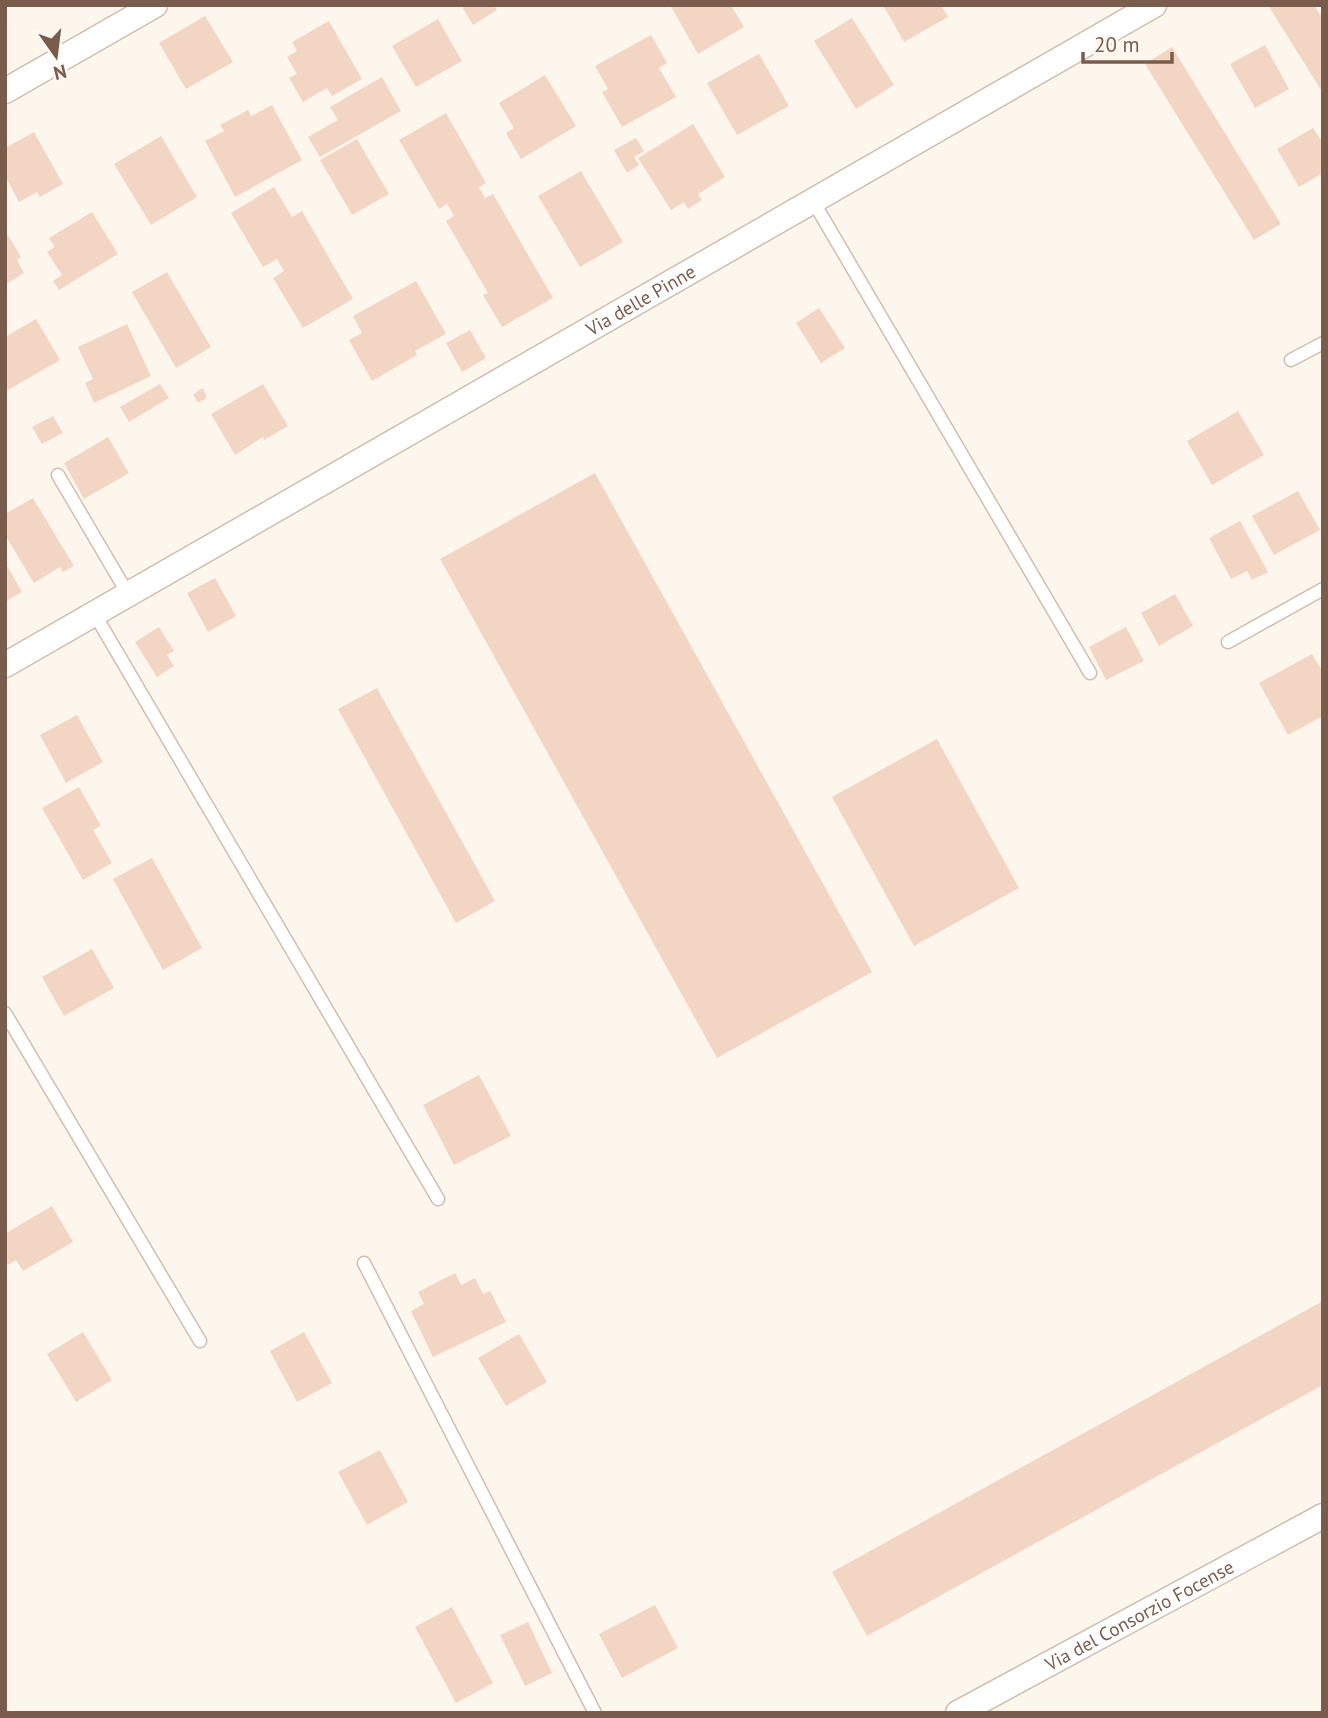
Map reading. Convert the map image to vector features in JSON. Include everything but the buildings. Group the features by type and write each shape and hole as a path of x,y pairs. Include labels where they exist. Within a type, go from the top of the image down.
{"street":[{"path":"5,91 155,5"},
{"name":"Via delle Pinne","path":"5,664 1154,5"},
{"name":"Via del Consorzio Focense","path":"958,1713 1323,1516"}],"lane":[{"path":"813,201 1090,673"},
{"path":"1291,360 1323,343"},
{"path":"58,475 128,594"},
{"path":"1228,642 1323,589"},
{"path":"94,613 438,1199"},
{"path":"5,1013 200,1341"},
{"path":"364,1263 596,1713"}]}
